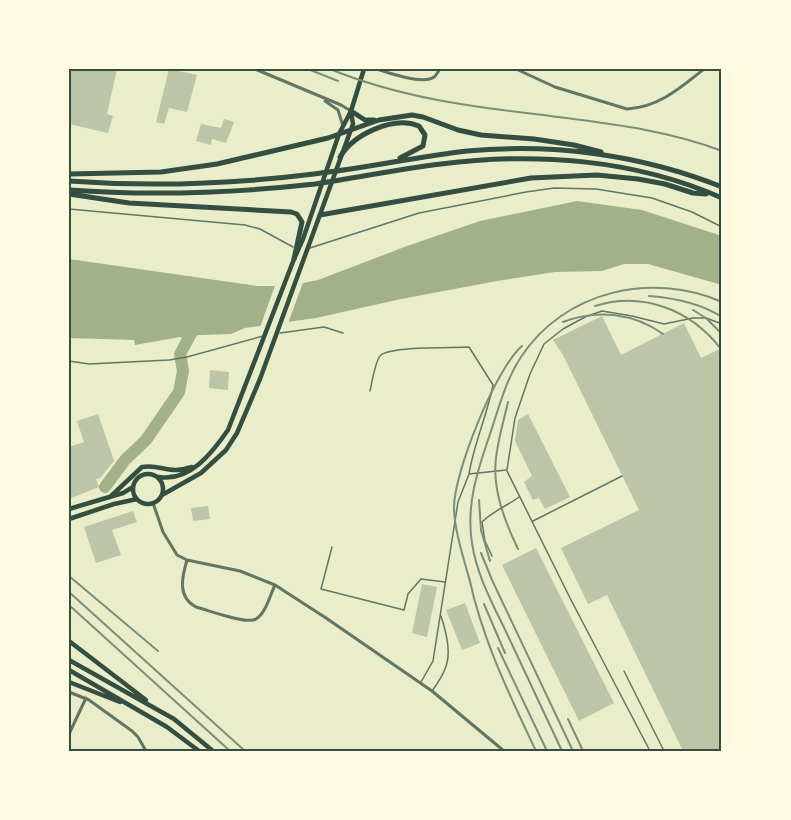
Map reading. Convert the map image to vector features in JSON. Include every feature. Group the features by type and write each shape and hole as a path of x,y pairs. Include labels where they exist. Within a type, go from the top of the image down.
{"highway":[{"path":"351,111 365,120 412,115 481,135 574,145 667,168 722,187"},
{"path":"69,174 133,174 190,169 261,155 339,134 379,120"},
{"path":"339,160 353,141 372,131 404,123 419,126 425,135 423,146 390,162"},
{"path":"69,181 159,185 234,182 316,174 469,151 518,149 578,152 622,158"},
{"path":"69,192 235,191 315,183 438,164 516,158 578,161 617,167 667,178 722,198"},
{"path":"320,215 531,178 564,176 597,175 638,179 665,184 693,193 714,195"},
{"path":"69,192 129,203 291,212 297,214 302,222 301,239 294,259"}],"main road":[{"path":"301,239 339,134 351,111 364,69"},
{"path":"294,259 228,430 217,446 180,477 159,477 150,473 136,479 133,487 138,499 144,503 153,503 162,495 201,473 226,450 237,433 260,379 353,124 351,111"},
{"path":"110,497 142,467 175,471 196,465"},
{"path":"159,477 164,486 162,495"},
{"path":"69,509 110,497 133,487"},
{"path":"69,519 114,504 138,499"},
{"path":"69,641 134,689 152,706"},
{"path":"69,660 152,706 189,730 213,751"},
{"path":"69,670 167,727 198,750"},
{"path":"69,682 136,708"}],"street":[{"path":"255,69 351,111"},
{"path":"377,69 414,79 435,77 440,69"},
{"path":"516,69 555,87 627,109 639,108 667,98 704,69"},
{"path":"318,97 338,110 343,126"},
{"path":"153,503 170,546 177,555 187,560 240,571 275,585 421,683 504,751"},
{"path":"187,560 181,584 185,598 196,607 246,621 256,619 262,613 275,585"},
{"path":"69,692 86,698 132,731 138,736 146,751"},
{"path":"69,734 86,698"}],"lane":[{"path":"69,209 245,225 260,229 294,247 308,249 419,213 554,188 596,189 629,193 672,204 722,227"},
{"path":"650,751 507,470 515,418 530,374 544,344 563,329 602,311 664,324 693,318 706,318 722,324"},
{"path":"69,361 89,364 169,360 273,334 324,327 343,333"},
{"path":"370,391 377,360 391,351 469,347 493,385 469,474 458,502 434,661 421,683"},
{"path":"469,474 507,470"},
{"path":"532,522 622,476"},
{"path":"492,556 485,541 482,522 490,514 502,509 520,496"},
{"path":"332,547 321,589 404,610 408,594 422,579 446,582"},
{"path":"432,691 445,669 447,660 448,643 440,615"},
{"path":"624,671 664,751"}],"shaded area":[{"path":"577,201 642,210 722,236 722,285 648,264 624,264 602,271 555,272 497,281 316,318 245,328 231,334 199,335 193,337 190,344 186,344 180,337 135,345 134,340 69,338 69,259 257,286 288,286 318,280 480,221"}],"pier":[{"path":"304,280 287,326 259,330 276,283"}],"building":[{"path":"69,69 117,69 107,114 113,116 108,133 69,124"},
{"path":"169,69 197,75 187,112 169,108 164,124 156,122"},
{"path":"224,119 234,122 226,143 212,139 211,145 196,141 201,124 221,128"},
{"path":"602,316 621,355 684,323 701,358 722,348 722,751 683,751 607,595 588,604 561,548 639,510 563,355 553,340"},
{"path":"210,370 229,372 228,390 209,388"},
{"path":"98,414 114,461 100,478 96,479 99,487 69,499 69,447 84,442 77,421"},
{"path":"528,414 570,497 545,509 539,498 533,500 524,482 532,476 515,441 518,420"},
{"path":"208,506 210,519 193,521 191,508"},
{"path":"133,511 137,522 112,530 121,555 96,563 84,527"},
{"path":"536,548 614,703 579,721 502,565"},
{"path":"422,584 437,587 427,637 412,633"},
{"path":"465,603 480,643 462,650 446,610"}],"waterway":[{"path":"105,487 125,460 146,440 179,392 183,371 180,354 192,332"}],"railway":[{"path":"308,69 338,81"},
{"path":"330,69 382,87 435,100 634,128 678,137 722,151"},
{"path":"562,751 487,591 474,556 470,516 474,489 502,396 515,366 539,334 561,316 585,302 611,293 639,288 667,288 695,293 722,302"},
{"path":"649,296 687,302 722,317"},
{"path":"595,306 631,301 665,307 695,324 721,349"},
{"path":"693,310 706,318 722,334"},
{"path":"563,322 589,315 615,315 640,321 663,334"},
{"path":"471,586 456,528 454,509 456,493 468,448 489,398 500,376 522,346"},
{"path":"508,402 495,470 504,517 518,549"},
{"path":"479,500 481,530 490,561"},
{"path":"481,553 573,751"},
{"path":"69,576 158,651"},
{"path":"469,577 489,644 536,751"},
{"path":"69,592 245,751"},
{"path":"484,604 505,653"},
{"path":"69,605 230,751"},
{"path":"498,648 547,751"},
{"path":"568,719 583,751"}]}
